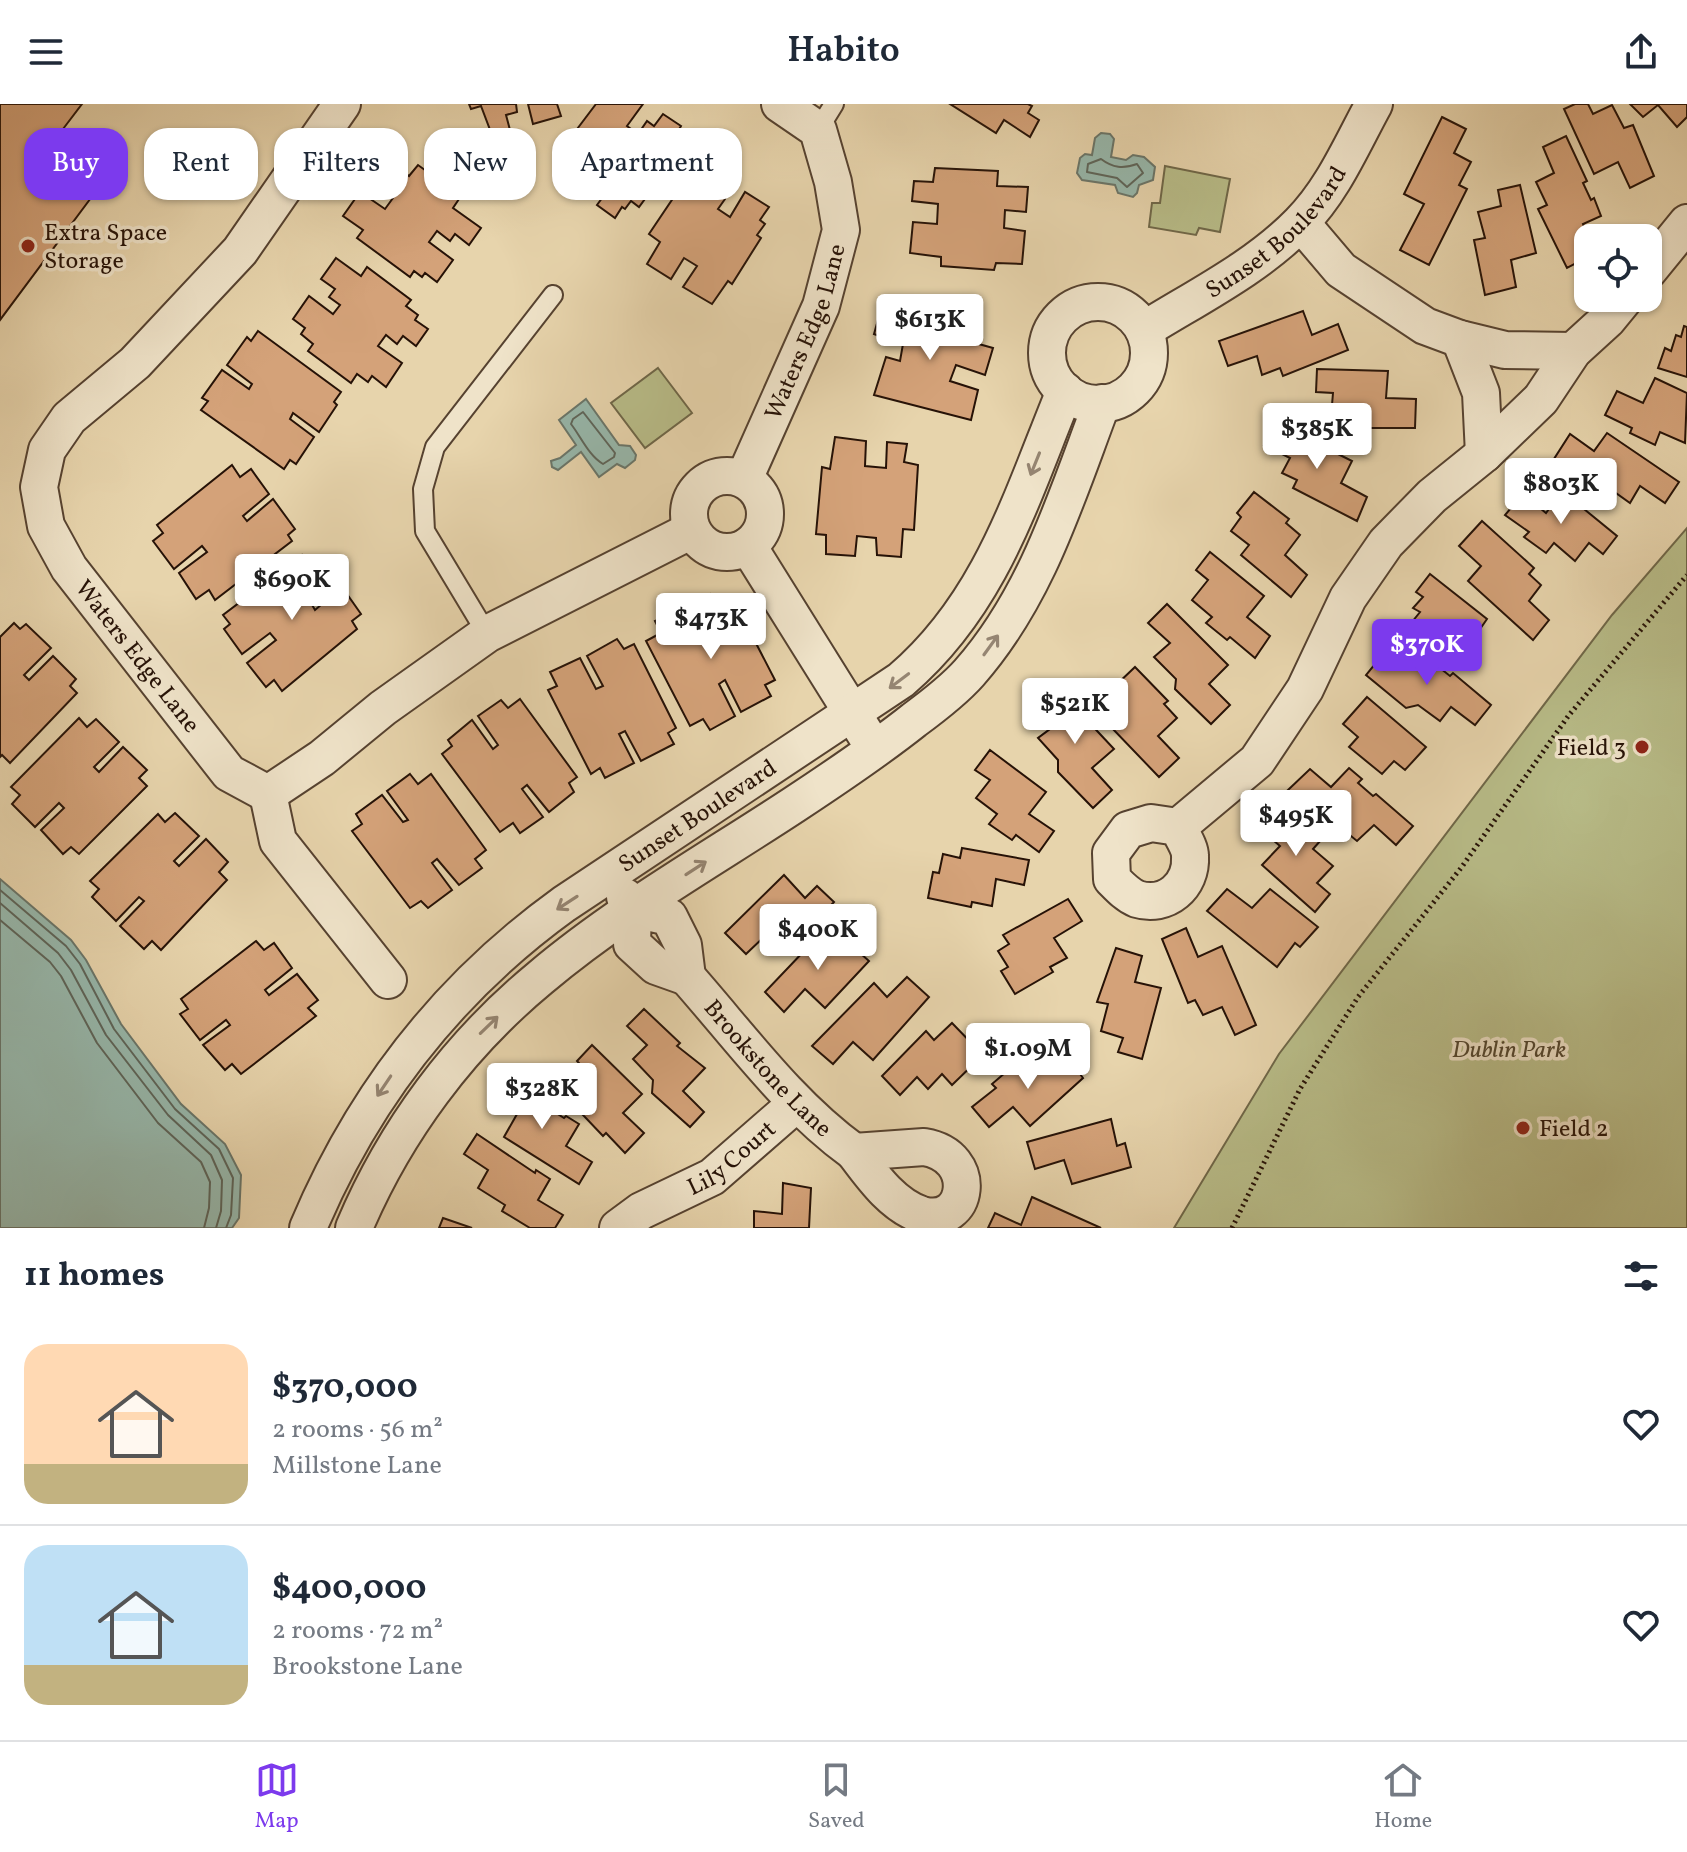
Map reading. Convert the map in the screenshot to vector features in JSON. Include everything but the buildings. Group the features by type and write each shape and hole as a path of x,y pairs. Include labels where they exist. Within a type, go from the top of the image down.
{"street":[{"name":"Waters Edge Lane","path":"268,794 229,773 69,568 46,526 39,487 47,450 69,418 135,363 240,251 342,104"},
{"name":"Waters Edge Lane","path":"744,479 821,306 841,230 826,117 780,104"},
{"name":"Sunset Boulevard","path":"1144,330 1253,264 1301,223 1329,186 1374,104"},
{"path":"1301,223 1341,270 1425,326 1505,350 1573,351"},
{"path":"1662,254 1687,223"},
{"path":"1105,302 1121,307 1144,330 1149,346 1143,378 1132,391 1118,400 1089,403 1065,391 1051,371 1047,348 1052,331 1067,313 1089,303 1105,302"},
{"path":"1178,827 1257,761 1305,689 1348,598 1386,543 1432,496 1484,454 1541,399 1573,351 1614,312"},
{"path":"1460,339 1481,393 1484,454"},
{"name":"Sunset Boulevard","path":"308,1228 341,1155 399,1064 475,978 520,936 853,713 922,662 966,609 1007,533 1065,391"},
{"name":"Sunset Boulevard","path":"354,1228 401,1135 447,1071 476,1038 540,977 633,909 876,752 967,675 1010,618 1044,557 1102,403"},
{"path":"731,475 744,479 754,486 765,507 766,519 762,531 748,546 733,552 709,548 692,530 690,504 705,482 717,476 731,475"},
{"path":"388,980 278,841 268,794 322,758 383,708 487,634 692,530"},
{"path":"748,546 876,752"},
{"name":"Brookstone Lane","path":"611,875 633,909 632,944 656,966 687,977 797,1103 829,1134 854,1152"},
{"name":"Lily Court","path":"618,1228 641,1211 712,1177 797,1103"}],"lane":[{"path":"487,634 425,531 423,489 435,447 553,295"}],"path":[{"path":"1232,1228 1300,1089 1358,997 1461,868 1569,715 1687,575"}],"green space":[{"path":"1165,166 1230,179 1220,232 1199,228 1196,235 1149,227 1152,203 1160,203"},
{"path":"658,368 692,413 645,448 611,403"},
{"name":"Dublin Park","path":"1687,528 1687,1228 1174,1228 1279,1054 1612,615"}],"water":[{"path":"1101,133 1110,134 1114,139 1111,157 1126,160 1133,155 1144,157 1155,167 1153,180 1139,185 1133,197 1118,193 1115,185 1082,180 1077,173 1080,158 1085,154 1092,155 1095,138"},
{"path":"586,399 619,445 630,446 636,455 635,460 625,468 617,464 599,477 581,452 558,470 552,467 551,461 576,445 559,420"},
{"path":"0,879 71,940 86,960 121,1024 181,1104 225,1144 241,1175 239,1218 232,1228 0,1228"}],"place":[{"name":"Extra Space Storage","path":"28,246"},
{"name":"Field 3","path":"1642,747"},
{"name":"Field 2","path":"1523,1128"}]}
